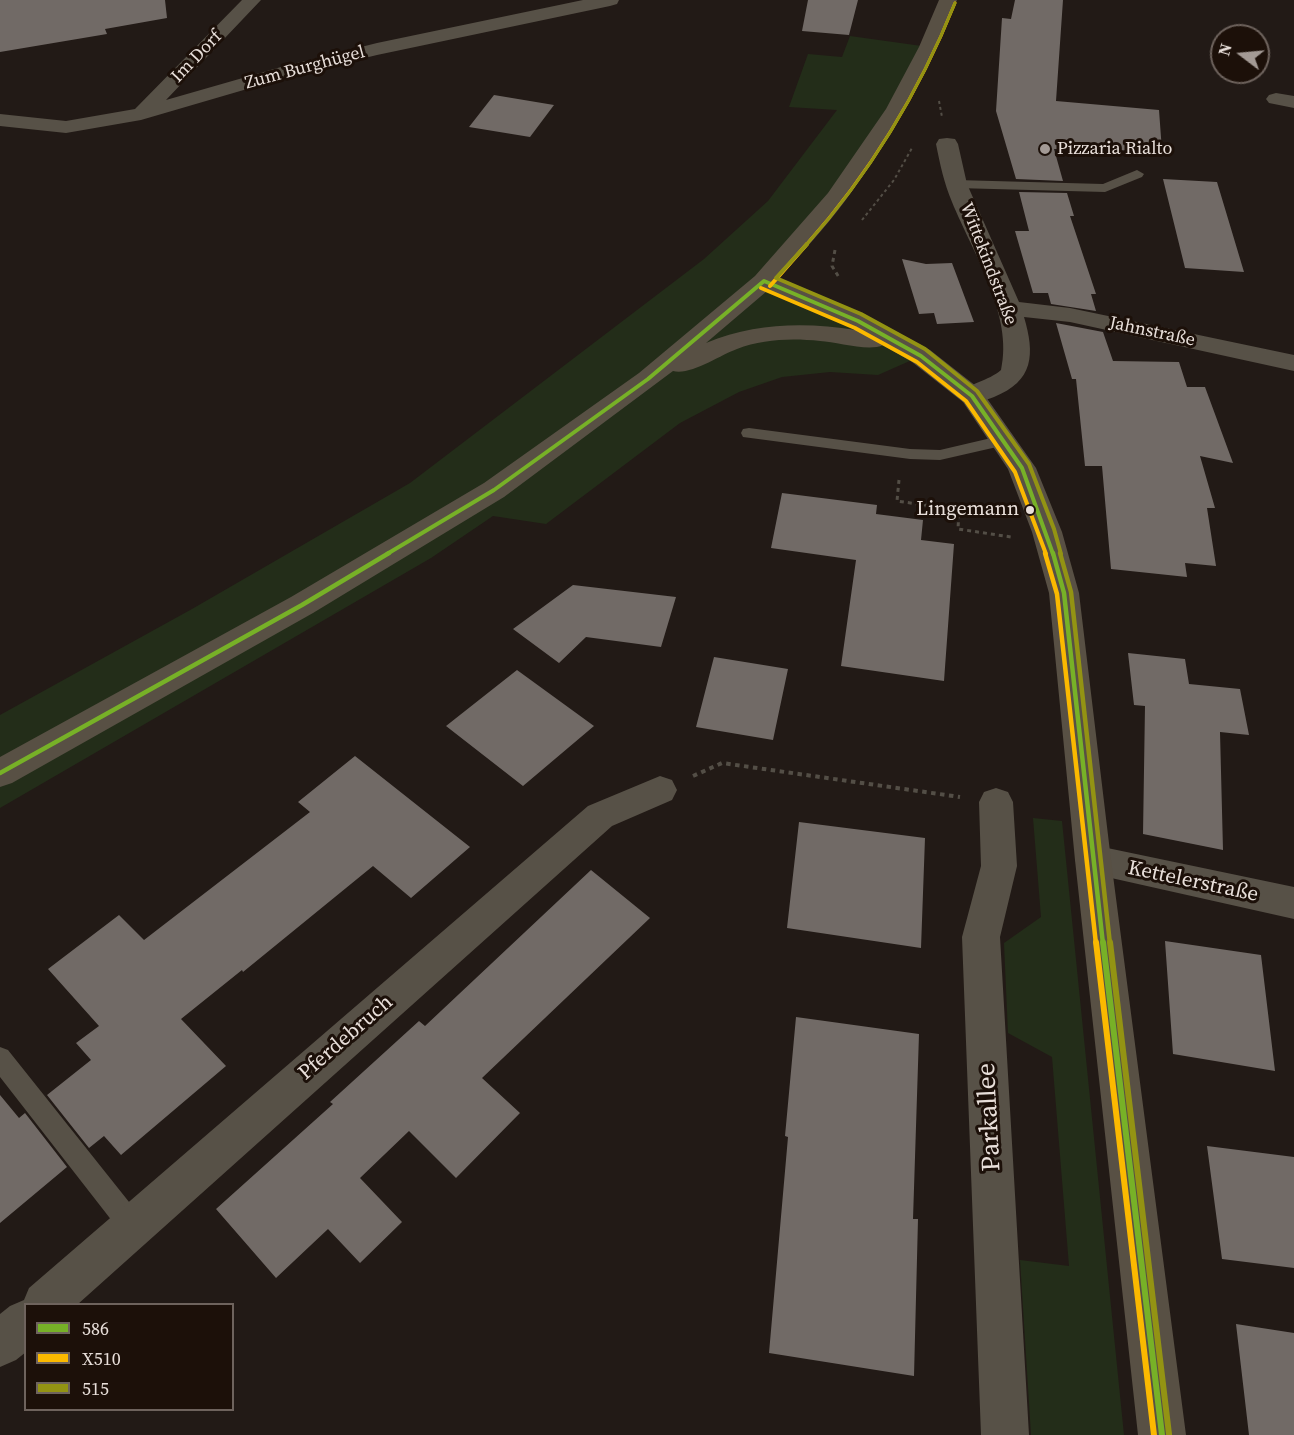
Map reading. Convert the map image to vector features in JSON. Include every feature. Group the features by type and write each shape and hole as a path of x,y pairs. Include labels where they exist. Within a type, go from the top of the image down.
{"main road":[{"path":"0,773 302,605 494,490 648,379 764,280 836,198 896,109 930,47 948,0"},
{"path":"764,280 858,321 921,356 972,396 1022,468 1050,543 1064,593 1161,1435"},
{"path":"648,379 735,341 770,333 840,335 880,342 921,356"}],"street":[{"name":"Im Dorf","path":"141,114 252,0"},
{"name":"Zum Burghügel","path":"0,120 66,127 141,114 288,71 377,49 610,0"},
{"name":"Wittekindstraße","path":"947,144 956,184 1009,308 1019,349 1014,370 999,385 972,396"},
{"name":"Jahnstraße","path":"1009,308 1071,315 1294,363"},
{"name":"Pferdebruch","path":"47,1303 600,816 660,790"},
{"name":"Parkallee","path":"996,802 999,866 981,937 1005,1435"},
{"name":"Kettelerstraße","path":"1093,860 1294,903"},
{"path":"0,1344 24,1324"}],"lane":[{"path":"956,184 1105,188 1137,174"},
{"path":"749,433 940,455 1004,440"},
{"path":"0,1058 132,1226"}],"path":[{"path":"902,452 897,501 958,510 958,529 1050,543"},
{"path":"660,790 722,763 996,802"}],"green space":[{"path":"850,36 929,47 896,109 764,280 921,356 878,375 830,372 782,377 739,392 680,423 546,524 493,516 431,558 0,808 0,715 192,609 410,483 704,259 768,201 837,110 789,107 808,54 842,57"},
{"path":"1033,818 1062,821 1124,1435 1031,1435 1020,1260 1069,1266 1052,1057 1008,1033 1004,943 1041,917"}],"building":[{"path":"0,0 165,0 167,18 105,29 107,34 0,52"},
{"path":"808,0 858,0 849,35 802,31"},
{"path":"1015,0 1063,0 1056,101 1159,110 1162,151 1054,149 1063,181 1016,179 996,111 1002,18 1011,19"},
{"path":"494,95 554,105 530,137 469,127"},
{"path":"1163,179 1217,182 1244,272 1185,268"},
{"path":"1019,192 1067,193 1074,216 1070,216 1096,294 1091,294 1096,311 1051,304 1048,293 1033,293 1015,231 1029,231"},
{"path":"902,259 926,264 952,263 974,322 937,324 934,313 919,314"},
{"path":"1056,323 1103,332 1113,361 1179,362 1187,387 1205,387 1233,463 1200,456 1215,508 1207,508 1216,566 1185,563 1187,577 1111,569 1102,466 1085,466 1076,379 1072,379"},
{"path":"782,493 877,505 876,514 923,520 921,540 954,544 944,681 841,666 856,560 771,548"},
{"path":"573,585 676,597 661,647 586,637 559,663 513,629"},
{"path":"1128,653 1185,659 1189,684 1240,689 1249,735 1220,732 1223,850 1143,834 1145,706 1134,705"},
{"path":"714,657 788,669 773,740 696,727"},
{"path":"517,670 594,726 523,786 446,726"},
{"path":"355,756 470,847 411,898 373,866 243,972 242,970 181,1019 226,1066 121,1155 104,1136 89,1148 47,1095 91,1060 76,1043 99,1026 48,969 119,915 144,940 310,812 298,802"},
{"path":"799,822 925,838 921,948 787,928"},
{"path":"591,870 650,918 482,1078 520,1113 456,1178 409,1131 360,1178 402,1222 360,1263 328,1229 276,1278 216,1209 333,1104 330,1102 419,1021 425,1026"},
{"path":"1165,941 1261,955 1275,1071 1173,1054"},
{"path":"796,1017 919,1034 913,1219 918,1219 914,1376 769,1353"},
{"path":"0,1095 19,1118 25,1113 67,1167 0,1223"},
{"path":"1207,1146 1294,1157 1294,1268 1222,1259"},
{"path":"1236,1324 1294,1333 1294,1435 1249,1435"}],"transit line":[{"name":"X510","path":"770,286 834,213 887,139 931,59 955,3"},
{"name":"515","path":"955,3 931,59 887,138 834,213 776,278 861,314 925,349 977,391 1029,464 1054,529 1071,592 1100,859 1169,1434"},
{"name":"586","path":"0,773 302,605 494,490 648,379 764,281 858,321 921,356 972,396 1022,468 1047,532 1064,593 1093,860 1162,1435"},
{"name":"X510","path":"761,288 855,328 917,362 966,401 1015,472 1040,534 1057,594 1154,1435"}],"place":[{"name":"Pizzaria Rialto","path":"1045,149"},
{"name":"Lingemann","path":"1030,510"}]}
